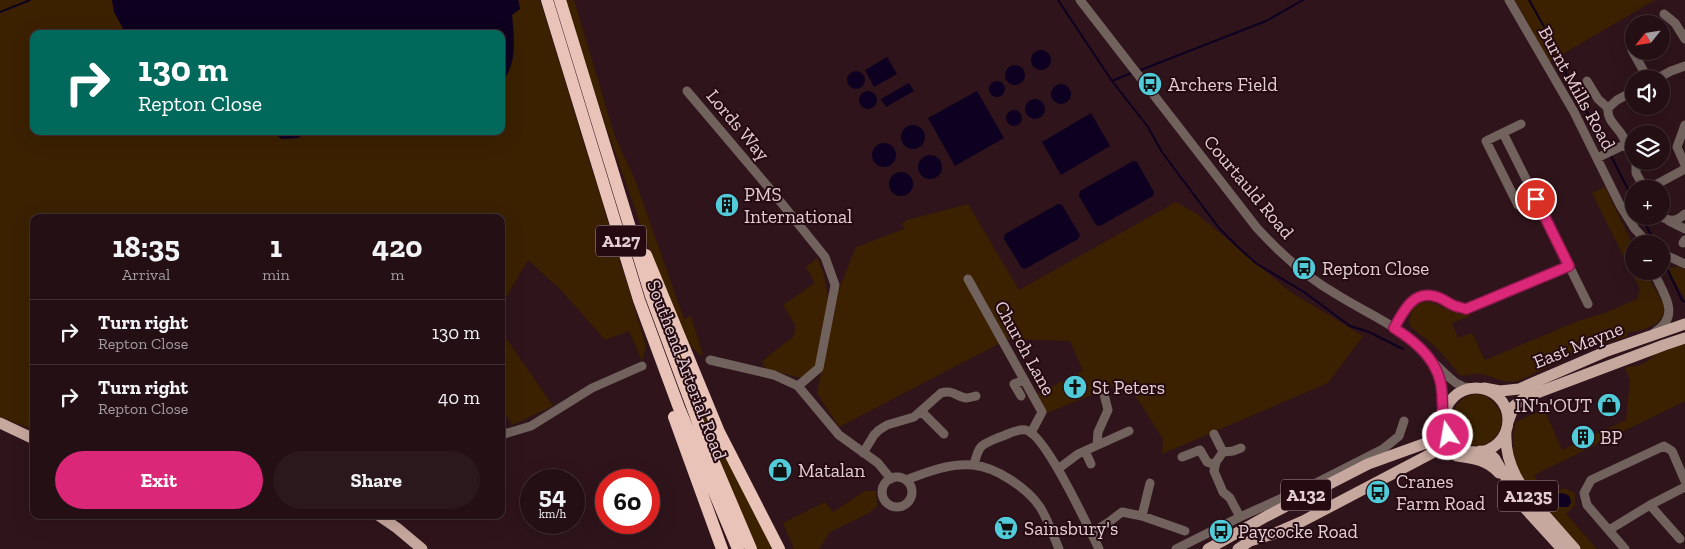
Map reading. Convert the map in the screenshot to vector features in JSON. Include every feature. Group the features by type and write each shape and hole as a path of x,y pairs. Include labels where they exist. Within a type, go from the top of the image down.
{"highway":[{"name":"Southend Arterial Road","path":"547,0 639,300 690,435 738,549"},
{"name":"Southend Arterial Road","path":"560,0 642,268 677,370 715,466 751,549"},
{"name":"A127","path":"602,140 646,256 707,405 732,459 780,549"},
{"name":"A127","path":"639,300 661,379 722,549"}],"main road":[{"name":"East Mayne","path":"1478,388 1500,391 1519,389 1585,360 1685,324"},
{"name":"East Mayne","path":"1507,426 1514,406 1526,397 1685,338"},
{"path":"1478,388 1495,394 1504,404 1508,415 1507,426"},
{"name":"A132","path":"1208,549 1368,464 1429,442 1439,432 1447,407 1456,396 1465,390 1478,388"},
{"path":"1443,418 1444,427 1448,435 1459,447 1473,450"},
{"path":"0,423 30,437"},
{"name":"A132","path":"1238,549 1250,541 1280,532 1304,521 1432,453 1444,449 1473,450 1491,448 1500,441 1507,426"},
{"name":"A1235","path":"1507,426 1508,456 1518,482 1574,549"},
{"name":"A1235","path":"1473,450 1490,454 1495,459 1514,493 1562,549"},
{"path":"1414,464 1448,455 1484,461 1494,467 1514,493"},
{"path":"384,519 422,549"},
{"path":"1214,549 1224,549"}],"street":[{"name":"Courtauld Road","path":"1080,0 1256,228 1272,244 1305,273 1334,294 1394,328 1414,342 1456,383 1464,387 1478,388"},
{"name":"Burnt Mills Road","path":"1509,0 1574,112 1627,216 1641,235"},
{"path":"1664,14 1675,23 1685,39"},
{"path":"1670,72 1685,66"},
{"path":"1588,81 1598,99 1608,108 1609,117 1622,134 1625,143"},
{"name":"Lords Way","path":"687,91 825,257 835,285 819,368 798,386"},
{"path":"1608,108 1625,96"},
{"path":"1521,124 1486,141 1518,205 1535,197"},
{"path":"1662,180 1685,167 1677,147 1685,125"},
{"path":"1502,133 1588,304"},
{"path":"1597,158 1615,148 1625,146"},
{"path":"1670,219 1678,220 1685,214"},
{"path":"1670,222 1685,229"},
{"path":"1670,258 1685,264"},
{"path":"1394,328 1406,307 1416,297 1426,295 1438,297 1454,306 1466,309 1569,266"},
{"name":"Church Lane","path":"968,278 1042,412 1031,433"},
{"path":"1639,340 1662,328 1668,318 1668,303 1658,280"},
{"name":"Courtauld Road","path":"1428,357 1442,385 1443,418"},
{"path":"710,360 774,375 798,386 839,435 878,463 891,479"},
{"path":"505,434 530,426 592,388 642,366"},
{"path":"1021,396 1014,384 1024,380"},
{"path":"864,453 879,430 886,425 914,417 922,412 941,393 946,391 962,395 965,398 976,396"},
{"path":"1100,443 1098,432 1108,410 1104,394"},
{"path":"922,412 944,434"},
{"path":"1176,549 1383,449 1400,436 1404,421"},
{"path":"974,465 979,448 984,444 1018,431 1026,430 1031,433 1038,438 1058,469 1100,549"},
{"path":"1058,469 1085,451 1129,431"},
{"path":"1214,434 1223,452"},
{"path":"1625,549 1587,505 1584,493 1591,480 1664,446 1672,451 1685,480"},
{"path":"1223,452 1242,448"},
{"path":"1182,457 1200,450 1207,462 1215,465"},
{"path":"1085,451 1091,464"},
{"path":"1223,452 1215,465 1214,471 1223,492 1230,498 1240,517"},
{"path":"906,480 931,470 974,465 1005,476 1040,507 1058,549"},
{"path":"900,478 906,480 912,492 911,498 906,504 896,507 890,505 884,499 882,493 884,487 891,479 900,478"},
{"path":"1142,516 1150,482"},
{"path":"1609,530 1685,486"},
{"path":"1650,505 1680,539"},
{"path":"1091,533 1122,512 1142,516 1185,531"}],"shaded area":[{"path":"0,0 112,0 114,12 124,30 30,30 30,135 278,135 281,139 298,138 302,135 505,135 505,77 510,67 514,50 512,15 520,4 518,0 540,0 646,346 642,361 629,331 605,340 561,290 528,260 505,299 505,214 30,214 30,428 0,417"},
{"path":"112,0 518,0 520,9 512,15 514,50 510,67 505,77 505,30 124,30 114,12"},
{"path":"566,0 574,0 615,137 635,180 684,319 691,316 703,355 698,354 686,339 648,246 597,101"},
{"path":"1515,0 1655,0 1629,15 1625,15 1625,18 1549,62"},
{"path":"1037,50 1045,50 1051,56 1051,64 1045,70 1037,70 1031,64 1031,56"},
{"path":"887,57 897,74 874,87 865,70"},
{"path":"1011,65 1019,65 1025,71 1025,79 1019,85 1011,85 1005,79 1005,71"},
{"path":"852,71 860,71 865,76 863,87 852,89 847,84 847,76"},
{"path":"994,81 1000,81 1005,86 1003,95 994,97 989,92 989,86"},
{"path":"909,83 914,91 886,107 881,99"},
{"path":"1057,84 1065,84 1071,90 1071,98 1065,104 1057,104 1051,98 1051,90"},
{"path":"864,91 872,91 877,96 875,107 864,109 859,104 859,96"},
{"path":"977,91 1004,138 955,166 928,118"},
{"path":"1031,99 1039,99 1045,105 1045,113 1039,119 1031,119 1025,113 1025,105"},
{"path":"1011,110 1017,110 1022,115 1020,124 1011,126 1006,121 1006,115"},
{"path":"1091,113 1110,146 1061,175 1042,142"},
{"path":"913,125 922,128 925,137 922,146 913,149 904,146 901,137 904,128"},
{"path":"278,135 302,135 298,138 281,139"},
{"path":"884,143 893,146 896,155 893,164 884,167 875,164 872,155 875,146"},
{"path":"930,155 939,158 942,167 939,176 930,179 921,176 918,167 921,158"},
{"path":"1133,161 1137,162 1154,192 1153,196 1100,226 1096,225 1079,196 1080,191"},
{"path":"901,172 910,175 913,184 910,193 901,196 892,193 889,184 892,175"},
{"path":"1605,187 1628,235 1625,235 1625,259 1592,193"},
{"path":"1176,202 1197,214 1289,291 1363,336 1328,383 1162,454 1163,439 1126,381 1047,413 1037,394 1083,371 1070,341 1008,339 839,427 817,393 838,292 856,247 904,229 902,223 907,220 968,204 1019,290"},
{"path":"1058,204 1062,205 1080,235 1078,239 1025,269 1022,268 1004,239 1005,234"},
{"path":"817,258 824,275 829,301 817,364 802,378 766,369 762,361 794,336 795,325 783,305 815,283 806,267"},
{"path":"1670,268 1685,269 1685,299 1670,273"},
{"path":"1636,280 1650,280 1659,295 1664,307 1661,319 1656,323 1645,329 1627,332 1628,336 1604,344 1596,344 1518,381 1512,382 1481,374 1460,375 1437,348 1411,327 1409,322 1412,309 1426,302 1461,314 1469,314 1470,316 1452,323 1458,338 1472,333 1485,360 1578,321 1605,313 1637,299 1640,289"},
{"path":"654,283 776,549 755,549 702,424"},
{"path":"505,337 553,406 512,425 505,414"},
{"path":"1685,343 1685,401 1534,475 1543,493 1548,498 1564,488 1575,493 1575,505 1566,514 1597,549 1580,549 1553,515 1536,499 1522,481 1513,452 1516,422 1544,409 1562,450 1626,420 1630,380 1625,368 1644,363 1653,357 1652,353"},
{"path":"1482,394 1494,403 1501,413 1502,424 1492,440 1483,445 1473,445 1462,441 1455,435 1452,430 1451,419 1454,409 1465,397"},
{"path":"865,491 876,491 877,506 869,513 830,532 819,549 794,549 783,523 825,502 833,512"},
{"path":"1561,493 1570,497 1571,503 1568,507 1554,507 1550,502 1551,497"}],"waterway":[{"path":"0,12 30,0"},
{"path":"1058,0 1112,81"},
{"path":"1138,71 1266,21 1303,0"},
{"path":"1529,0 1559,53 1567,76 1608,150"},
{"path":"1134,72 1112,81 1148,127 1162,152 1219,228 1257,264 1304,292 1350,326 1369,332 1403,349"},
{"path":"1611,156 1625,183"},
{"path":"1646,225 1651,235"},
{"path":"1670,275 1682,300 1685,302"}],"place":[{"name":"Archers Field","path":"1150,84"},
{"name":"PMS International","path":"727,205"},
{"name":"Repton Close","path":"1304,268"},
{"name":"St Peters","path":"1075,387"},
{"name":"IN'n'OUT","path":"1609,405"},
{"name":"BP","path":"1583,437"},
{"name":"Matalan","path":"780,470"},
{"name":"Cranes Farm Road","path":"1378,492"},
{"name":"Sainsbury's","path":"1006,528"},
{"name":"Paycocke Road","path":"1221,531"}],"route":[{"path":"1448,435 1443,423 1442,385 1434,365 1423,350 1394,328 1406,307 1416,297 1426,295 1438,297 1454,306 1466,309 1569,266 1536,199"}]}
